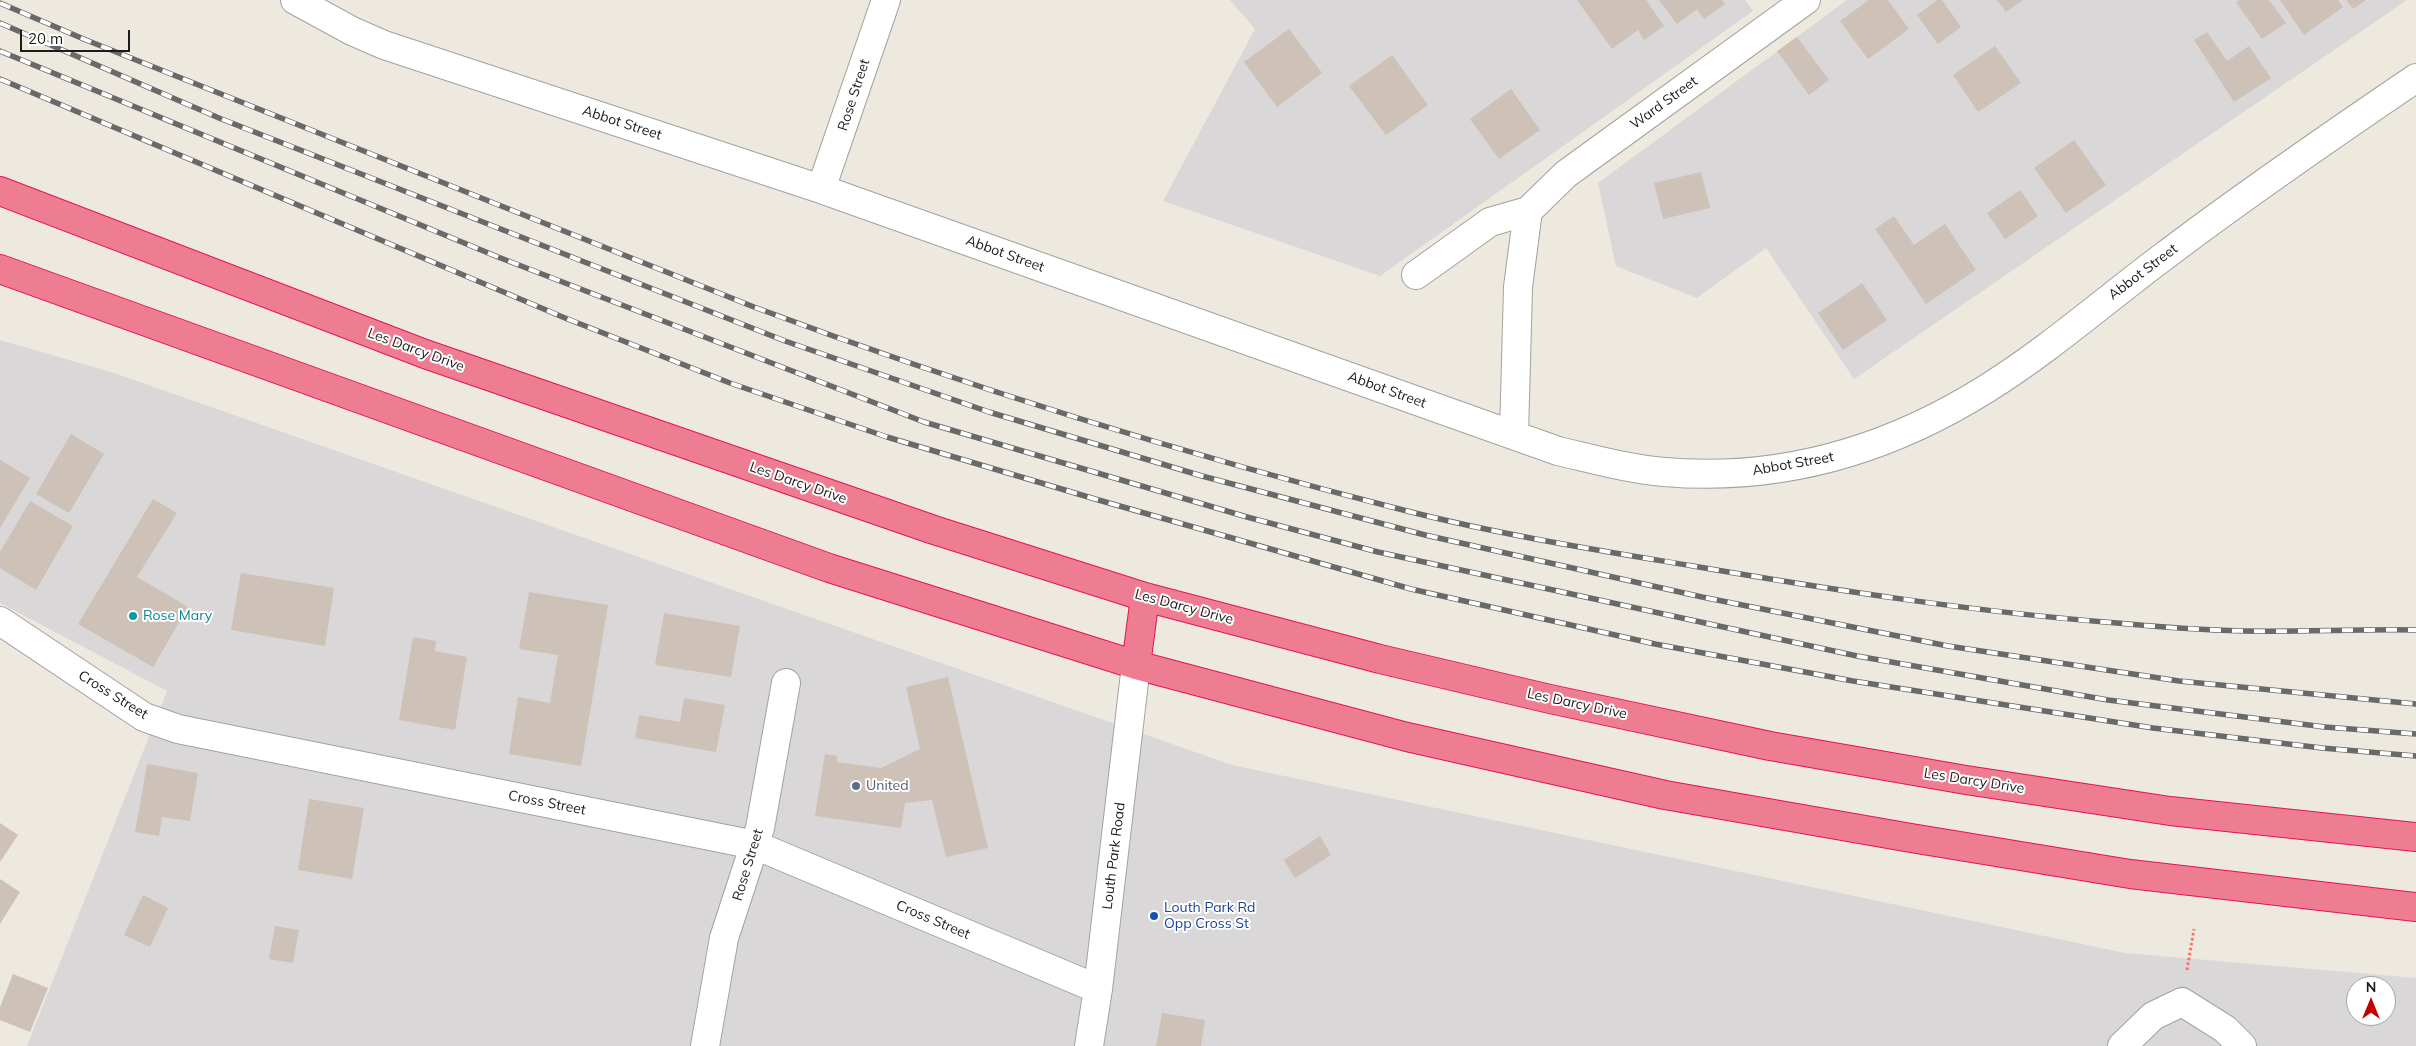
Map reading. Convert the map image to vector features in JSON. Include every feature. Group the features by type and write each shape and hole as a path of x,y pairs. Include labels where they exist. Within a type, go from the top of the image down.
{"highway":[{"name":"Les Darcy Drive","path":"0,191 424,354 934,530 1145,597 1380,659 1770,746 1966,780 2170,811 2416,837"},
{"path":"0,269 829,568 1136,665 1407,737 1665,795 2130,874 2416,908"},
{"path":"1136,665 1145,597"}],"street":[{"name":"Abbot Street","path":"295,0 352,31 384,45 821,189 1558,451 1610,464 1662,472 1715,475 1774,470 1831,459 1887,441 1936,418 1987,388 2247,193 2416,78"},
{"name":"Rose Street","path":"821,189 886,0"},
{"name":"Ward Street","path":"1416,275 1490,222 1528,211 1566,174 1806,0"},
{"path":"1514,435 1518,288 1528,211"},
{"name":"Cross Street","path":"0,621 144,717 178,728 755,845 1098,989"},
{"name":"Louth Park Road","path":"1089,1046 1098,989 1136,665"},
{"name":"Rose Street","path":"705,1046 724,938 760,828 786,683"},
{"path":"2122,1046 2153,1016 2182,1002 2225,1029 2242,1046"}],"path":[{"path":"2182,1002 2194,929"}],"shaded area":[{"path":"1230,0 1745,0 1753,11 1380,276 1163,201 1255,29"},
{"path":"1847,0 2407,0 1854,379 1766,248 1697,298 1616,266 1598,183"},
{"path":"0,340 114,373 1232,765 2125,953 2393,976 2346,976 2346,1026 2396,1026 2396,976 2416,978 2416,1046 27,1046 167,691 0,603"}],"building":[{"path":"1577,0 1646,0 1664,26 1644,40 1638,30 1612,49"},
{"path":"1659,0 1722,0 1725,4 1704,19 1697,9 1677,24"},
{"path":"1869,0 1888,0 1909,29 1868,59 1840,21"},
{"path":"1937,0 1942,0 1961,27 1938,44 1917,15"},
{"path":"1997,0 2023,0 2006,12"},
{"path":"2240,0 2269,0 2286,23 2262,39 2236,2"},
{"path":"2280,0 2338,0 2343,7 2304,35"},
{"path":"2346,0 2366,0 2353,9"},
{"path":"1289,29 1322,73 1277,107 1244,62"},
{"path":"2207,32 2227,61 2249,46 2271,78 2234,102 2194,40"},
{"path":"1797,37 1829,80 1809,95 1777,51"},
{"path":"1995,46 2021,83 1978,112 1953,75"},
{"path":"1392,55 1428,105 1386,135 1349,86"},
{"path":"1511,89 1540,130 1499,159 1470,119"},
{"path":"2074,140 2106,185 2066,213 2034,168"},
{"path":"1701,172 1710,208 1663,219 1654,183"},
{"path":"2020,190 2038,216 2005,239 1987,213"},
{"path":"1894,216 1914,245 1945,224 1976,270 1926,304 1875,229"},
{"path":"1862,283 1887,320 1843,350 1818,313"},
{"path":"71,434 104,454 69,513 36,494"},
{"path":"0,460 30,478 0,528"},
{"name":"Rose Mary","path":"153,499 177,513 137,577 188,607 153,667 78,624"},
{"path":"30,501 73,526 36,590 0,568 0,552"},
{"path":"241,573 334,588 325,646 231,630"},
{"path":"529,592 608,605 581,766 509,754 518,697 550,703 558,655 519,649"},
{"path":"664,613 740,626 731,677 655,665"},
{"path":"413,637 436,641 435,651 467,657 455,730 399,720"},
{"path":"948,677 988,848 946,857 932,800 905,803 901,828 815,816 825,754 837,756 837,762 881,768 920,749 906,687"},
{"path":"684,698 725,705 716,752 635,738 639,715 680,722"},
{"path":"147,764 198,773 190,821 162,817 159,836 135,832"},
{"path":"309,799 364,808 352,879 298,870"},
{"path":"0,823 18,835 0,862"},
{"path":"1320,836 1331,855 1295,878 1284,860"},
{"path":"0,879 20,892 0,924"},
{"path":"143,895 168,908 150,947 124,935"},
{"path":"275,926 299,930 293,963 269,959"},
{"path":"13,974 48,988 30,1032 0,1020 0,1007"},
{"path":"1162,1013 1205,1020 1201,1046 1156,1046"}],"railway":[{"path":"0,3 86,40 754,307 834,336 915,365 1078,418 1242,467 1407,511 1513,535 1621,554 1851,592 2011,613 2213,630 2416,630"},
{"path":"0,23 219,118 785,341 989,412 1202,476 1425,535 1702,597 1948,646 2179,681 2416,704"},
{"path":"0,51 498,257 924,422 1247,517 1378,552 1857,656 2108,700 2325,727 2416,734"},
{"path":"0,79 565,318 730,383 887,437 1095,499 1411,589 1655,644 1853,681 2153,728 2322,748 2416,756"}],"place":[{"name":"Rose Mary","path":"133,616"},
{"name":"United","path":"856,786"},
{"name":"Louth Park Rd Opp Cross St","path":"1154,916"}]}
